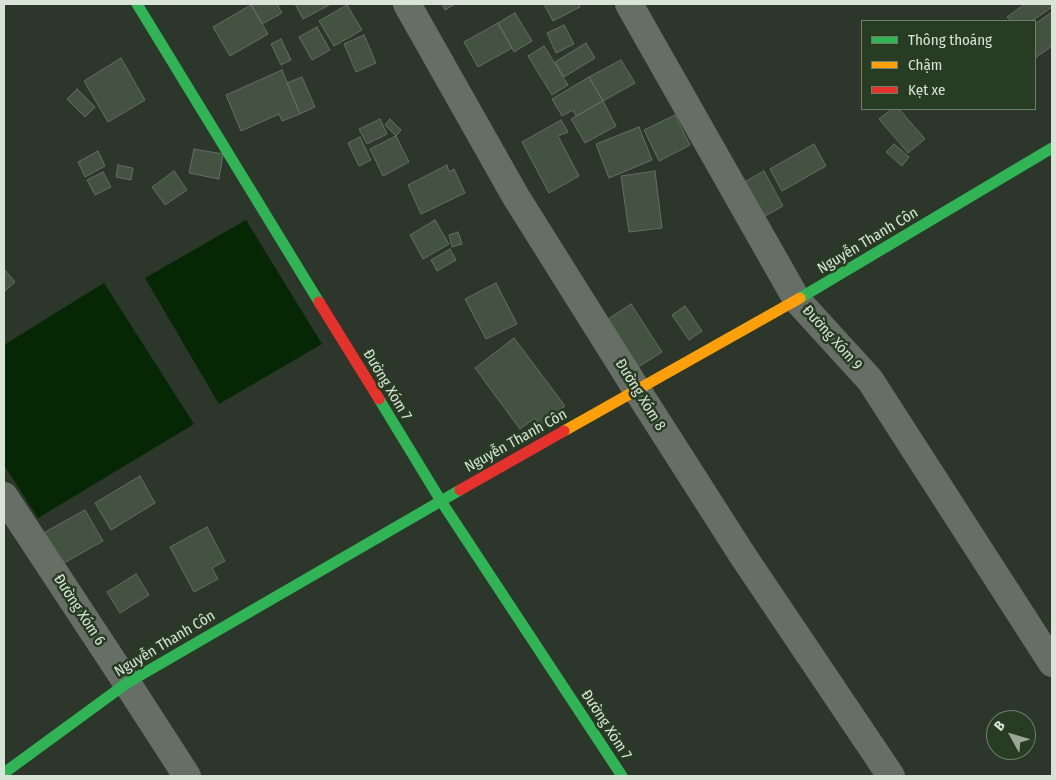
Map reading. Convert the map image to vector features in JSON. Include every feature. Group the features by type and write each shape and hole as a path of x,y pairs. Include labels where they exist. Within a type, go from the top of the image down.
{"street":[{"name":"Đường Xóm 7","path":"137,4 441,501 622,776"},
{"name":"Đường Xóm 8","path":"407,4 516,197 743,556 891,776"},
{"name":"Đường Xóm 9","path":"629,4 797,300 870,380 1052,663"},
{"name":"Nguyễn Thanh Côn","path":"4,773 127,683 441,501 797,300 1052,148"},
{"name":"Đường Xóm 6","path":"4,496 187,776"}],"shaded area":[{"path":"246,220 322,344 219,404 145,278"},
{"path":"104,283 194,424 38,518 4,465 4,345"}],"building":[{"path":"251,4 277,4 282,13 262,24"},
{"path":"295,4 328,4 329,5 303,19"},
{"path":"442,4 455,4 445,10"},
{"path":"544,4 578,4 580,7 553,21"},
{"path":"1025,4 1052,4 1052,7 1033,20 1010,20 1007,17"},
{"path":"251,5 268,34 230,56 213,27"},
{"path":"347,5 362,30 334,46 319,21"},
{"path":"1052,12 1052,46 1036,57 1036,23"},
{"path":"515,13 532,41 514,52 498,23"},
{"path":"498,23 512,48 478,67 464,42"},
{"path":"564,25 574,44 556,53 547,33"},
{"path":"317,27 330,50 312,60 299,37"},
{"path":"364,35 376,63 356,72 344,44"},
{"path":"281,39 291,60 281,65 271,44"},
{"path":"586,43 595,58 564,77 555,62"},
{"path":"544,46 568,85 552,95 528,56"},
{"path":"121,58 145,100 108,122 84,81"},
{"path":"621,60 635,83 603,101 589,77"},
{"path":"282,70 300,114 282,121 279,114 241,131 226,95"},
{"path":"302,77 315,107 300,114 287,83"},
{"path":"589,77 603,101 576,116 573,110 562,116 552,99"},
{"path":"77,89 95,107 85,117 67,99"},
{"path":"603,101 616,126 585,143 571,119"},
{"path":"891,110 900,110 925,139 908,153 879,119"},
{"path":"675,115 690,145 659,161 644,130"},
{"path":"380,119 387,134 367,144 359,129"},
{"path":"390,119 401,130 396,136 385,125"},
{"path":"561,120 568,132 558,136 579,176 549,193 522,142"},
{"path":"639,127 652,160 609,178 596,144"},
{"path":"396,136 409,162 383,176 370,149"},
{"path":"360,137 371,160 359,166 348,143"},
{"path":"814,144 826,166 782,191 770,169"},
{"path":"894,144 909,157 902,166 886,152"},
{"path":"194,149 223,154 219,179 189,173"},
{"path":"98,151 105,166 85,177 78,162"},
{"path":"118,165 133,168 131,180 116,177"},
{"path":"447,165 449,172 454,169 465,193 421,214 408,185"},
{"path":"174,171 187,190 165,205 152,187"},
{"path":"655,171 662,228 629,232 621,176"},
{"path":"764,171 783,206 760,219 741,184"},
{"path":"103,172 111,187 95,195 87,180"},
{"path":"435,220 449,244 423,259 410,235"},
{"path":"458,232 462,244 452,247 449,235"},
{"path":"450,249 456,260 437,271 431,260"},
{"path":"4,269 15,282 5,291 4,290"},
{"path":"496,283 517,324 486,339 465,299"},
{"path":"631,304 662,352 632,371 602,323"},
{"path":"685,306 702,331 689,340 672,315"},
{"path":"514,338 565,406 540,425 535,418 520,429 475,368"},
{"path":"140,476 155,503 111,530 95,503"},
{"path":"85,510 103,541 55,568 38,536"},
{"path":"207,527 225,561 212,568 218,579 194,592 170,547"},
{"path":"136,574 149,595 120,613 107,592"}],"traffic: fast":[{"path":"137,4 319,302"},
{"path":"800,298 1052,148"},
{"path":"379,399 441,501 622,776"},
{"path":"4,773 127,683 460,490"}],"traffic: slow":[{"path":"564,431 800,298"}],"traffic: jam":[{"path":"319,302 379,399"},
{"path":"460,490 564,431"}]}
